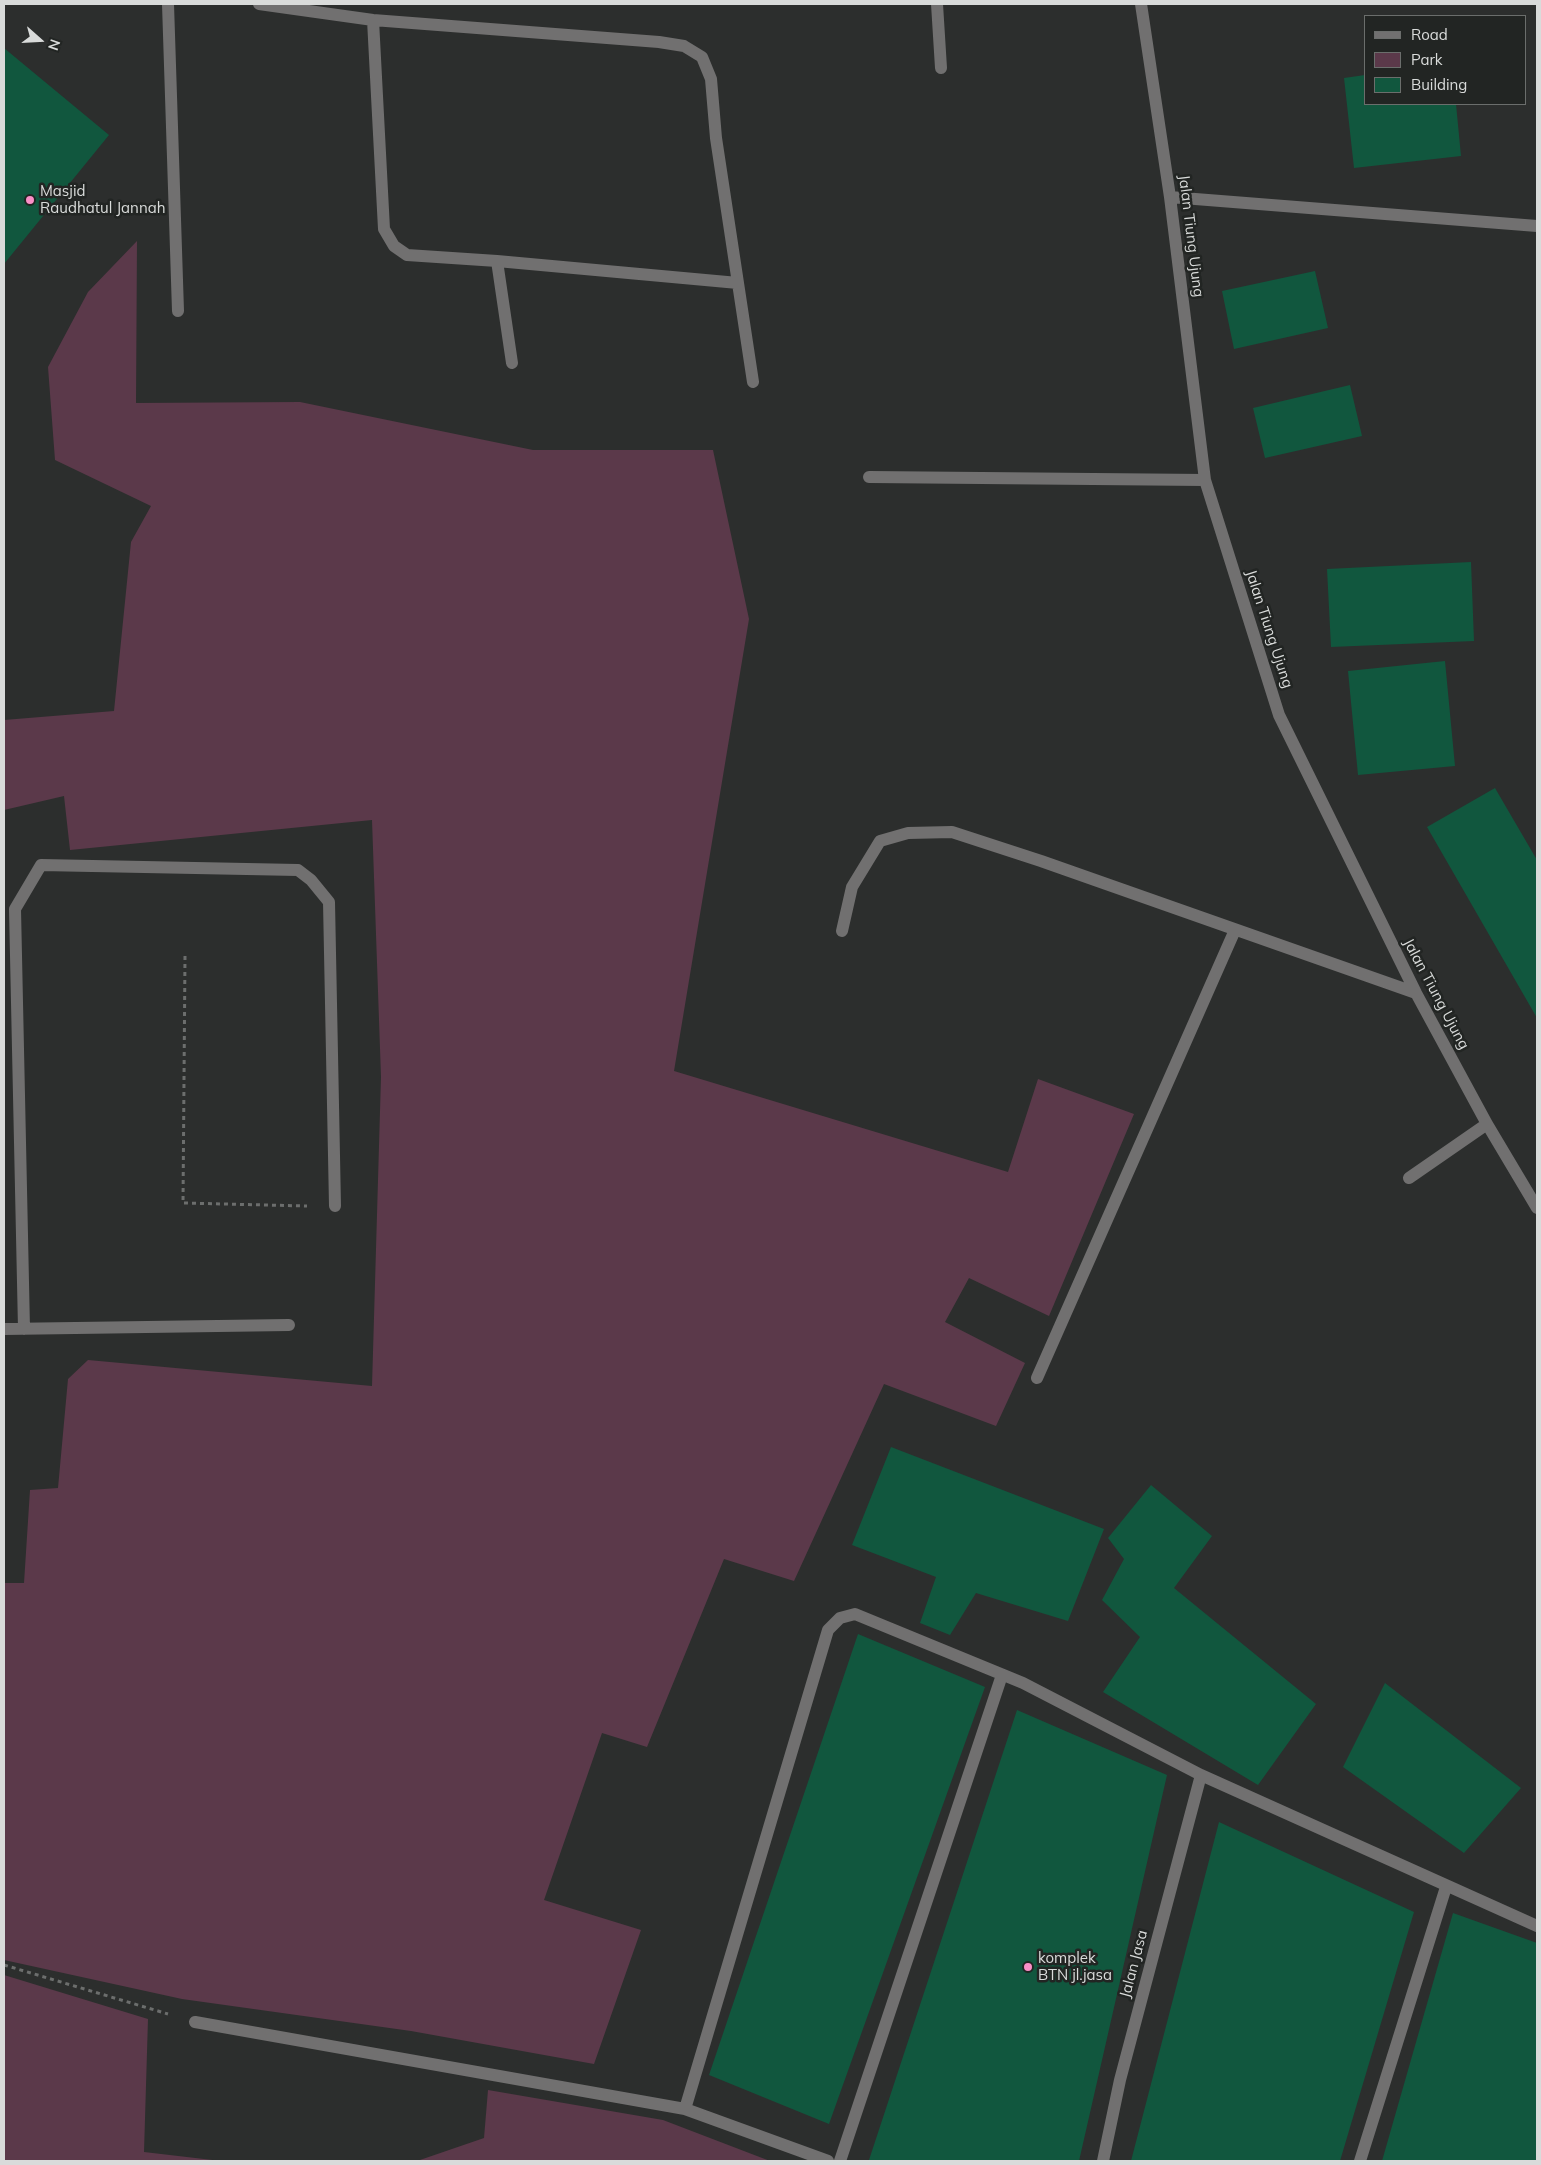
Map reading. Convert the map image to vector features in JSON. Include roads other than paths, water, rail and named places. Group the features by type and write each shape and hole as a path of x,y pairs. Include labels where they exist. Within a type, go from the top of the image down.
{"street":[{"path":"168,4 178,311"},
{"path":"259,4 373,20 659,42 684,46 702,57 711,79 716,138 753,382"},
{"path":"937,4 941,68"},
{"name":"Jalan Tiung Ujung","path":"1141,4 1170,197 1205,480 1279,715 1416,993 1487,1124 1537,1208"},
{"path":"373,20 384,229 394,246 407,255 497,261 738,283"},
{"path":"1170,197 1537,226"},
{"path":"497,261 512,363"},
{"path":"869,477 1205,480"},
{"path":"842,931 852,887 880,841 908,833 952,832 1041,861 1416,993"},
{"path":"24,1329 15,908 41,865 298,870 311,880 329,902 335,1206"},
{"path":"1037,1378 1235,930"},
{"path":"1409,1178 1487,1124"},
{"path":"4,1329 289,1325"},
{"path":"685,2109 828,1630 840,1618 855,1614 1023,1683 1201,1775 1446,1887 1537,1926"},
{"path":"840,2161 1002,1675"},
{"name":"Jalan Jasa","path":"1102,2161 1120,2080 1201,1775"},
{"path":"1360,2161 1446,1887"},
{"path":"195,2022 685,2109 828,2161"}],"place":[{"name":"Masjid Raudhatul Jannah","path":"30,200"},
{"name":"komplek BTN jl.jasa","path":"1028,1967"}]}
